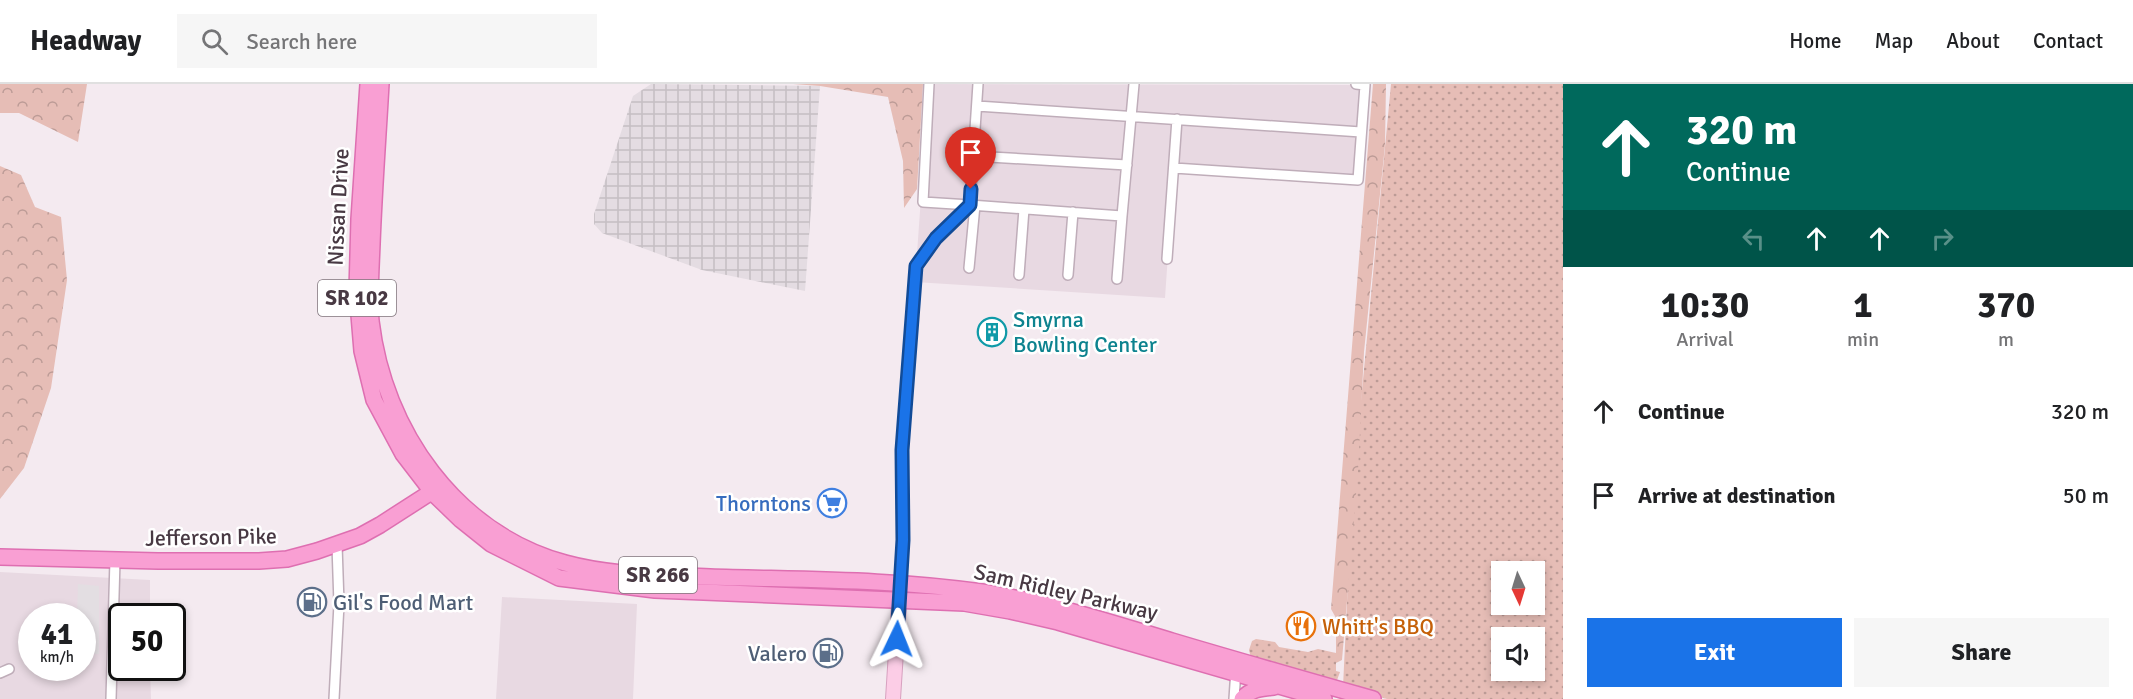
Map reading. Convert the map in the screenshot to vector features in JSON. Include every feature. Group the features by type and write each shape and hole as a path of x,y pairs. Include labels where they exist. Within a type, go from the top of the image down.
{"main road":[{"name":"Nissan Drive","path":"368,84 359,219 357,291 362,351 374,400 403,454 437,489"},
{"name":"Nissan Drive","path":"381,84 373,214 371,320 377,356 388,393 414,449 437,489"},
{"name":"Jefferson Pike","path":"0,557 115,560 259,561 287,559 337,545 380,525 437,489"},
{"name":"Sam Ridley Parkway","path":"437,489 461,520 491,544 559,578 655,590 900,592 1010,611 1373,699"},
{"path":"893,699 900,592"},
{"name":"Sam Ridley Parkway","path":"1236,667 1281,687 1324,699"},
{"path":"1242,699 1246,694 1259,688 1281,687"}],"street":[{"path":"929,84 923,202 1122,216"},
{"path":"969,268 978,84"},
{"path":"1117,279 1134,84"},
{"path":"1174,168 1358,180 1365,85 1356,84"},
{"path":"977,106 1361,132"},
{"path":"1167,260 1177,119"},
{"path":"973,156 1126,165"},
{"path":"900,592 903,531 902,450 916,266 936,238 972,205"},
{"path":"1019,275 1024,209"},
{"path":"1068,275 1073,212"},
{"path":"334,699 339,604 337,545"},
{"path":"111,699 115,560"},
{"path":"1234,699 1236,667"}],"shaded area":[{"path":"651,84 820,86 805,291 702,270 602,233 594,224 594,214 633,96"},
{"path":"929,84 1365,85 1358,180 1174,168 1165,298 915,282"},
{"path":"0,572 150,580 150,603 108,603 108,681 150,681 151,699 0,699"},
{"path":"78,584 99,586 99,654 96,654 96,603 77,603"},
{"path":"502,597 637,604 633,699 496,699"}],"green space":[{"path":"0,84 87,84 78,142 19,113 0,113"},
{"path":"793,84 923,84 917,189 904,208 903,161 888,97"},
{"path":"1373,84 1386,84 1385,145 1364,352 1358,471 1342,660 1336,663 1336,618 1331,609"},
{"path":"1391,84 1563,84 1563,699 1387,699 1343,687 1352,496"},
{"path":"0,166 21,175 35,207 61,217 67,280 51,388 24,468 0,499"},
{"path":"1256,639 1275,642 1279,647 1308,652 1318,649 1336,653 1336,671 1340,672 1336,683 1251,658 1249,650 1252,641"}],"place":[{"name":"Smyrna Bowling Center","path":"992,332"},
{"name":"Thorntons","path":"832,503"},
{"name":"Gil's Food Mart","path":"312,602"},
{"name":"Whitt's BBQ","path":"1301,626"},
{"name":"Valero","path":"828,653"}],"route":[{"path":"897,639 903,540 902,450 916,266 936,238 970,205 971,189"}]}
